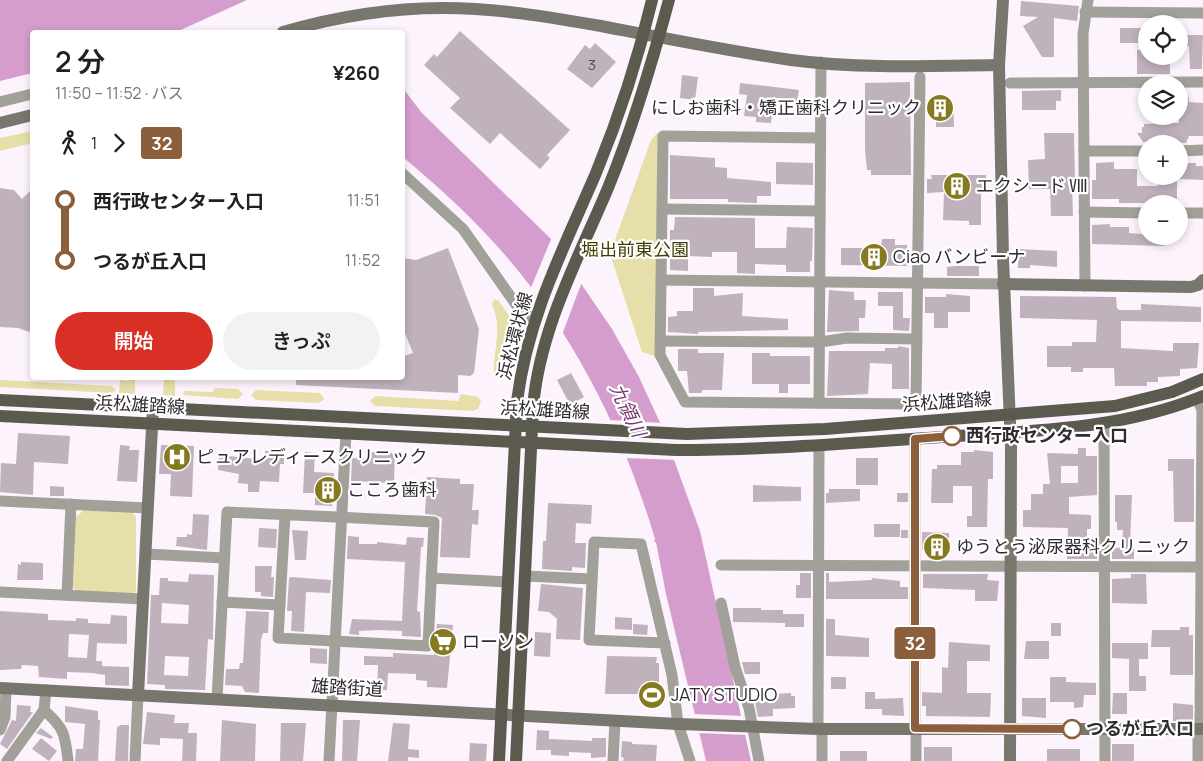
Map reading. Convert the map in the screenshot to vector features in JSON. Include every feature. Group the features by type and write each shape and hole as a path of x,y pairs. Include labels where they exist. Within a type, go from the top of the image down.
{"main road":[{"name":"浜松環状線","path":"499,761 515,442 523,364 536,315 612,133 652,0"},
{"name":"浜松環状線","path":"516,761 524,576 536,384 550,327 575,262 616,167 659,37 669,0"},
{"name":"浜松雄踏線","path":"0,400 670,434 801,430 1009,415 1128,404 1172,392 1203,379"},
{"name":"浜松雄踏線","path":"0,416 676,450 819,446 1010,432 1104,423 1201,404"}],"street":[{"path":"1003,0 999,65 1003,284 1010,432 1010,761"},
{"path":"1085,286 1083,83 1085,12 1088,0"},
{"path":"291,30 321,22 387,11 443,8 491,10 540,16 760,55 821,62 883,66 999,65"},
{"path":"1085,12 1203,13"},
{"path":"819,403 821,62"},
{"path":"820,138 663,136 660,355 684,402 916,404 920,76"},
{"path":"1010,83 1203,82"},
{"path":"0,102 30,94"},
{"path":"0,123 30,116"},
{"path":"1188,150 1203,150"},
{"path":"1084,151 1138,151"},
{"path":"405,176 454,219 522,313 536,315"},
{"path":"662,209 820,211"},
{"path":"1084,212 1138,213"},
{"path":"1188,213 1203,213"},
{"path":"661,280 1191,287 1198,285 1203,280"},
{"path":"660,341 820,342 847,338 917,338"},
{"path":"1198,761 1202,567 1201,404"},
{"path":"135,761 153,408"},
{"path":"1104,423 1106,761"},
{"path":"329,761 346,433"},
{"path":"915,439 916,761"},
{"path":"819,446 820,729 822,761"},
{"path":"0,501 148,508"},
{"path":"67,595 72,504"},
{"path":"217,699 226,512 434,522 428,646 278,638 285,515"},
{"path":"664,643 589,640 594,542 641,544 672,675 678,724 690,761"},
{"path":"146,554 224,558"},
{"path":"722,565 1202,567"},
{"path":"524,576 592,579"},
{"path":"431,578 508,582"},
{"path":"0,592 143,599"},
{"path":"222,602 280,605"},
{"path":"721,603 759,761"},
{"path":"0,730 5,718 3,688"},
{"name":"雄踏街道","path":"3,688 332,704 692,725 820,729 1200,729"},
{"path":"7,761 44,710 46,690"},
{"path":"44,710 63,729 67,742 68,761"},
{"path":"613,761 615,721"}],"green space":[{"path":"30,131 30,144 0,151 0,138"},
{"name":"堀出前東公園","path":"658,132 655,356 642,352 610,254 651,140"},
{"path":"494,299 499,301 517,328 508,375 500,380 494,375 497,322 492,304"},
{"path":"0,380 112,386 116,390 112,393 0,387"},
{"path":"120,380 135,380 135,394 119,393"},
{"path":"164,380 175,381 175,396 163,395"},
{"path":"215,388 238,389 243,394 238,399 183,395 184,391 212,392"},
{"path":"256,390 320,393 324,399 319,403 256,400 251,395"},
{"path":"461,394 478,397 481,401 478,409 473,411 375,406 370,401 375,396 458,401"},
{"path":"926,401 948,402 948,406 926,407"},
{"path":"85,509 132,511 136,517 136,591 133,594 76,591 73,587 76,517"}],"water":[{"path":"0,0 247,0 180,30 30,30 30,74 0,81"},
{"name":"九領川","path":"405,91 422,113 550,238 612,329 639,377 662,427 700,531 751,761 706,761 666,594 656,542 654,542 655,539 626,455 588,376 567,339 515,267 486,234 405,159"}],"pier":[{"path":"358,0 383,0 383,26 330,30 328,5"},
{"path":"552,237 583,279 562,335 530,290"},
{"path":"609,420 663,423 678,460 625,458"},
{"path":"693,714 744,716 748,735 697,733"}],"building":[{"path":"1021,1 1079,6 1077,21 1054,18 1054,57 1042,57 1023,26 1038,17 1020,16"},
{"path":"1120,28 1138,28 1138,43 1120,43"},
{"path":"460,31 570,130 547,155 550,158 540,169 500,133 490,144 450,108 460,98 424,65 434,54 437,57"},
{"path":"1188,35 1203,35 1202,69 1190,69"},
{"path":"595,43 616,62 592,88 567,69 585,45 590,49"},
{"path":"1137,50 1138,65 1170,65 1170,74 1137,74"},
{"path":"682,75 698,77 695,100 680,98"},
{"path":"910,82 911,175 871,175 871,170 867,170 865,150 865,83"},
{"path":"740,83 799,90 797,101 774,98 771,123 756,122 756,117 744,116 747,95 739,94"},
{"path":"1061,90 1061,101 1056,101 1056,110 1022,110 1022,91"},
{"path":"1188,97 1189,102 1203,103 1203,136 1189,136 1188,138 1188,135 1138,135 1137,133 1142,133 1142,127 1144,125 1188,125"},
{"name":"にしお歯科・矯正歯科クリニック","path":"927,101 953,101 954,127 936,127 936,117 927,115"},
{"path":"1044,133 1074,133 1075,182 1072,182 1073,216 1051,216 1050,189 1029,189 1028,160 1045,159"},
{"path":"670,155 715,158 715,167 727,168 727,178 771,182 771,196 757,196 757,203 728,202 728,199 670,199"},
{"path":"776,162 813,163 813,185 776,184"},
{"path":"1114,162 1114,169 1137,169 1137,186 1177,185 1177,195 1138,195 1138,203 1119,203 1119,199 1092,199 1092,180 1096,180 1096,163"},
{"path":"1188,163 1196,163 1196,166 1203,166 1203,180 1188,179"},
{"path":"931,175 986,175 987,192 981,192 981,225 969,225 969,221 943,220 944,192 927,193 927,179 932,179"},
{"path":"0,188 14,190 22,199 30,191 30,332 18,328 0,327"},
{"path":"675,217 755,218 755,248 786,248 787,227 813,228 810,272 786,272 786,265 755,264 755,274 737,273 737,252 712,252 712,257 688,256 688,271 670,270 670,230 674,230"},
{"path":"1110,224 1110,227 1129,227 1129,233 1138,234 1138,245 1164,246 1092,244 1092,225"},
{"name":"Ciao バンビーナ","path":"882,239 895,239 895,245 907,245 907,266 841,265 841,248 881,248"},
{"path":"448,248 479,329 474,373 470,376 458,375 458,393 296,385 296,380 405,380 405,356 413,353 405,333 405,258 416,260"},
{"path":"1018,249 1057,251 1057,267 1030,265 1030,268 1018,268"},
{"path":"979,266 979,276 947,276 947,267"},
{"path":"693,288 714,288 714,296 743,293 742,316 788,319 788,330 698,332 698,334 668,332 668,317 677,316 677,311 693,311"},
{"path":"829,290 854,292 854,300 866,300 865,318 859,318 859,331 827,332"},
{"path":"878,292 903,292 903,318 910,318 909,331 893,330 893,306 878,306"},
{"path":"946,294 970,296 970,312 948,312 948,328 934,328 934,313 925,313 925,297 946,297"},
{"path":"1020,296 1116,297 1119,310 1141,310 1141,304 1201,307 1201,322 1121,321 1121,348 1173,351 1173,343 1199,343 1197,368 1180,369 1180,376 1158,377 1158,382 1147,382 1147,386 1115,386 1114,368 1083,368 1083,372 1071,372 1071,367 1047,367 1047,346 1072,346 1072,342 1096,342 1097,320 1020,318"},
{"path":"898,346 909,348 909,389 892,389 892,364 870,363 868,394 827,396 829,351 885,351 885,348 898,348"},
{"path":"678,349 698,349 698,353 724,353 722,390 702,390 702,393 689,393 687,371 678,371"},
{"path":"752,353 770,353 770,356 810,356 810,384 788,384 788,393 779,393 779,384 752,384"},
{"path":"571,373 584,397 570,405 557,380"},
{"path":"18,433 70,436 68,464 34,462 33,495 0,492 1,463 16,464"},
{"path":"120,445 130,446 129,450 139,450 137,482 117,481"},
{"name":"ピュアレディースクリニック","path":"161,445 194,446 192,497 170,496 171,474 159,474"},
{"path":"1078,448 1086,448 1086,456 1097,456 1097,495 1069,497 1069,514 1091,515 1091,529 1087,529 1087,549 1097,549 1097,559 1067,559 1068,528 1023,527 1023,510 1031,510 1031,494 1043,494 1043,484 1050,484 1047,453 1078,454","holes":["1061,466 1078,466 1078,483 1061,483"]},
{"path":"974,450 993,452 993,479 988,479 987,527 967,527 967,516 972,516 972,486 953,486 953,503 931,503 932,469 937,469 937,465 961,465 961,452 974,452"},
{"path":"265,451 281,451 280,454 284,454 284,464 280,464 279,482 260,481 259,492 248,492 248,484 238,483 239,474 218,470 219,455 265,460"},
{"path":"305,452 315,453 314,472 334,473 332,506 315,505 315,493 303,493"},
{"path":"370,452 395,453 394,483 351,481 352,458 369,459"},
{"path":"856,458 878,458 878,485 856,485"},
{"path":"1168,459 1194,459 1194,522 1174,522 1173,471 1168,471"},
{"path":"427,477 460,479 460,484 474,484 472,510 479,510 478,525 472,524 470,558 440,557 442,518 425,514"},
{"path":"753,485 801,487 801,501 753,502"},
{"path":"50,486 64,487 64,496 50,496"},
{"path":"829,489 860,489 860,501 826,503 826,493 829,493"},
{"path":"897,493 908,493 908,502 897,502"},
{"path":"1115,495 1132,495 1130,544 1134,544 1134,559 1112,559 1112,549 1122,547 1123,530 1117,530 1117,522 1115,522"},
{"path":"548,503 592,505 591,524 576,523 575,543 586,543 585,568 572,567 572,571 542,569 543,541 546,541"},
{"path":"193,514 209,515 207,550 176,546 177,537 187,537 187,534 192,535"},
{"path":"874,524 900,524 900,537 874,537"},
{"path":"259,528 277,529 276,548 258,547"},
{"path":"292,530 308,531 306,560 295,560"},
{"path":"901,530 908,530 908,538 901,538"},
{"name":"ゆうとう泌尿器科クリニック","path":"922,532 949,533 949,550 922,550"},
{"path":"348,536 359,537 359,544 377,544 377,542 406,545 407,537 424,538 423,547 421,547 417,611 420,612 421,637 402,636 402,631 378,630 359,631 359,635 349,634 352,619 402,621 405,562 347,559"},
{"path":"21,562 43,563 43,580 17,580 18,564 21,565"},
{"path":"255,566 272,566 271,577 274,577 273,597 261,596 261,592 255,592"},
{"path":"800,573 811,573 811,598 796,598 796,585 800,585"},
{"path":"826,573 829,573 829,582 872,580 872,578 900,581 900,587 908,587 908,599 826,599"},
{"path":"189,574 214,575 213,640 208,639 205,690 165,689 165,685 147,684 151,595 159,595 160,578 168,578 168,581 188,582","holes":["162,603 189,605 188,624 161,623","165,656 189,657 188,676 164,675"]},
{"path":"923,574 988,574 987,580 999,581 997,601 975,601 975,590 923,588"},
{"path":"1131,574 1146,574 1147,604 1112,603 1112,579 1131,578"},
{"path":"289,578 331,580 330,593 306,592 304,632 291,631 292,611 287,611"},
{"path":"541,584 583,588 580,640 556,639 557,619 549,612 538,611"},
{"path":"733,608 761,608 761,610 783,610 783,614 804,614 804,627 785,627 785,623 733,622"},
{"path":"0,611 48,614 48,620 76,621 76,618 88,619 88,623 110,624 111,615 127,616 127,644 97,643 96,661 102,661 102,666 129,667 129,686 105,685 105,675 92,673 67,672 67,679 39,677 38,666 22,665 21,669 0,670","holes":["69,634 89,635 87,658 68,657"]},
{"path":"246,611 269,612 268,633 263,633 261,640 259,693 245,692 242,686 225,685 226,669 239,669 240,663 243,663"},
{"path":"615,617 632,618 632,630 615,629"},
{"path":"826,619 835,619 835,635 869,638 869,657 826,656"},
{"path":"1051,623 1061,623 1061,636 1051,636"},
{"path":"437,624 453,625 447,688 427,687 427,681 416,680 416,674 388,673 387,690 377,690 378,665 364,665 364,656 393,657 393,653 434,655"},
{"path":"633,624 648,625 647,635 633,634"},
{"path":"1180,627 1189,627 1189,635 1193,635 1193,675 1170,675 1170,647 1151,647 1152,630 1180,630"},
{"path":"535,632 551,633 550,657 534,656"},
{"path":"1026,641 1049,641 1049,659 1024,659"},
{"path":"949,642 990,645 990,661 967,661 967,693 991,693 990,717 926,716 926,706 922,706 922,692 942,693 942,667 948,668"},
{"path":"1112,643 1148,643 1148,659 1139,659 1139,676 1146,676 1146,691 1129,691 1129,659 1112,658"},
{"path":"310,648 327,649 327,664 310,663"},
{"path":"893,649 908,649 908,658 893,658"},
{"path":"607,656 657,657 656,663 659,663 659,700 646,700 646,694 605,694"},
{"path":"742,662 760,662 760,674 745,674"},
{"path":"831,677 846,677 846,689 831,689"},
{"path":"1050,677 1066,677 1066,682 1096,683 1096,695 1084,695 1083,707 1074,708 1074,702 1050,702"},
{"path":"865,692 875,692 875,699 903,698 904,716 882,715 882,709 865,709"},
{"path":"791,693 791,696 795,696 795,708 773,709 773,716 758,717 755,702 774,701 774,694"},
{"path":"1113,693 1127,693 1127,714 1112,714"},
{"path":"1022,698 1046,698 1046,718 1022,716"},
{"path":"1173,703 1193,705 1193,721 1173,721"},
{"path":"17,705 31,706 30,712 33,712 7,749 0,744 12,720 16,721"},
{"path":"65,706 98,711 98,720 100,720 98,761 75,761 76,749 83,749 85,724 65,722"},
{"path":"147,712 175,715 174,723 189,723 188,733 197,733 196,761 182,761 183,739 160,738 160,745 143,744"},
{"path":"222,720 256,724 255,761 220,761"},
{"path":"343,720 360,720 357,761 342,761"},
{"path":"281,723 306,723 303,761 280,761"},
{"path":"393,723 410,724 408,749 419,750 419,758 408,757 408,761 388,761"},
{"path":"129,725 128,761 115,761 117,727"},
{"path":"41,728 53,737 51,739 36,733"},
{"path":"537,730 549,731 549,739 592,741 592,738 606,738 606,757 591,758 591,753 569,752 569,756 551,755 551,750 536,750"},
{"path":"41,738 57,751 49,761 32,749"},
{"path":"622,741 632,742 632,744 657,745 656,761 623,761 624,758 621,757"},
{"path":"470,743 487,744 486,761 469,761"},
{"path":"1112,744 1134,744 1134,761 1112,761"},
{"path":"924,747 952,747 952,761 924,761"},
{"path":"1047,749 1080,749 1080,761 1047,761"},
{"path":"840,751 867,751 867,761 840,761"}],"bus line":[{"name":"32","path":"952,436 915,439 915,728 1072,729"}],"place":[{"name":"にしお歯科・矯正歯科クリニック","path":"940,108"},
{"name":"エクシード Ⅷ","path":"957,186"},
{"name":"Ciao バンビーナ","path":"874,257"},
{"name":"西行政センター入口","path":"952,436"},
{"name":"ピュアレディースクリニック","path":"177,457"},
{"name":"こころ歯科","path":"328,490"},
{"name":"ゆうとう泌尿器科クリニック","path":"937,547"},
{"name":"ローソン","path":"443,642"},
{"name":"JATY STUDIO","path":"652,695"},
{"name":"つるが丘入口","path":"1072,729"}]}
